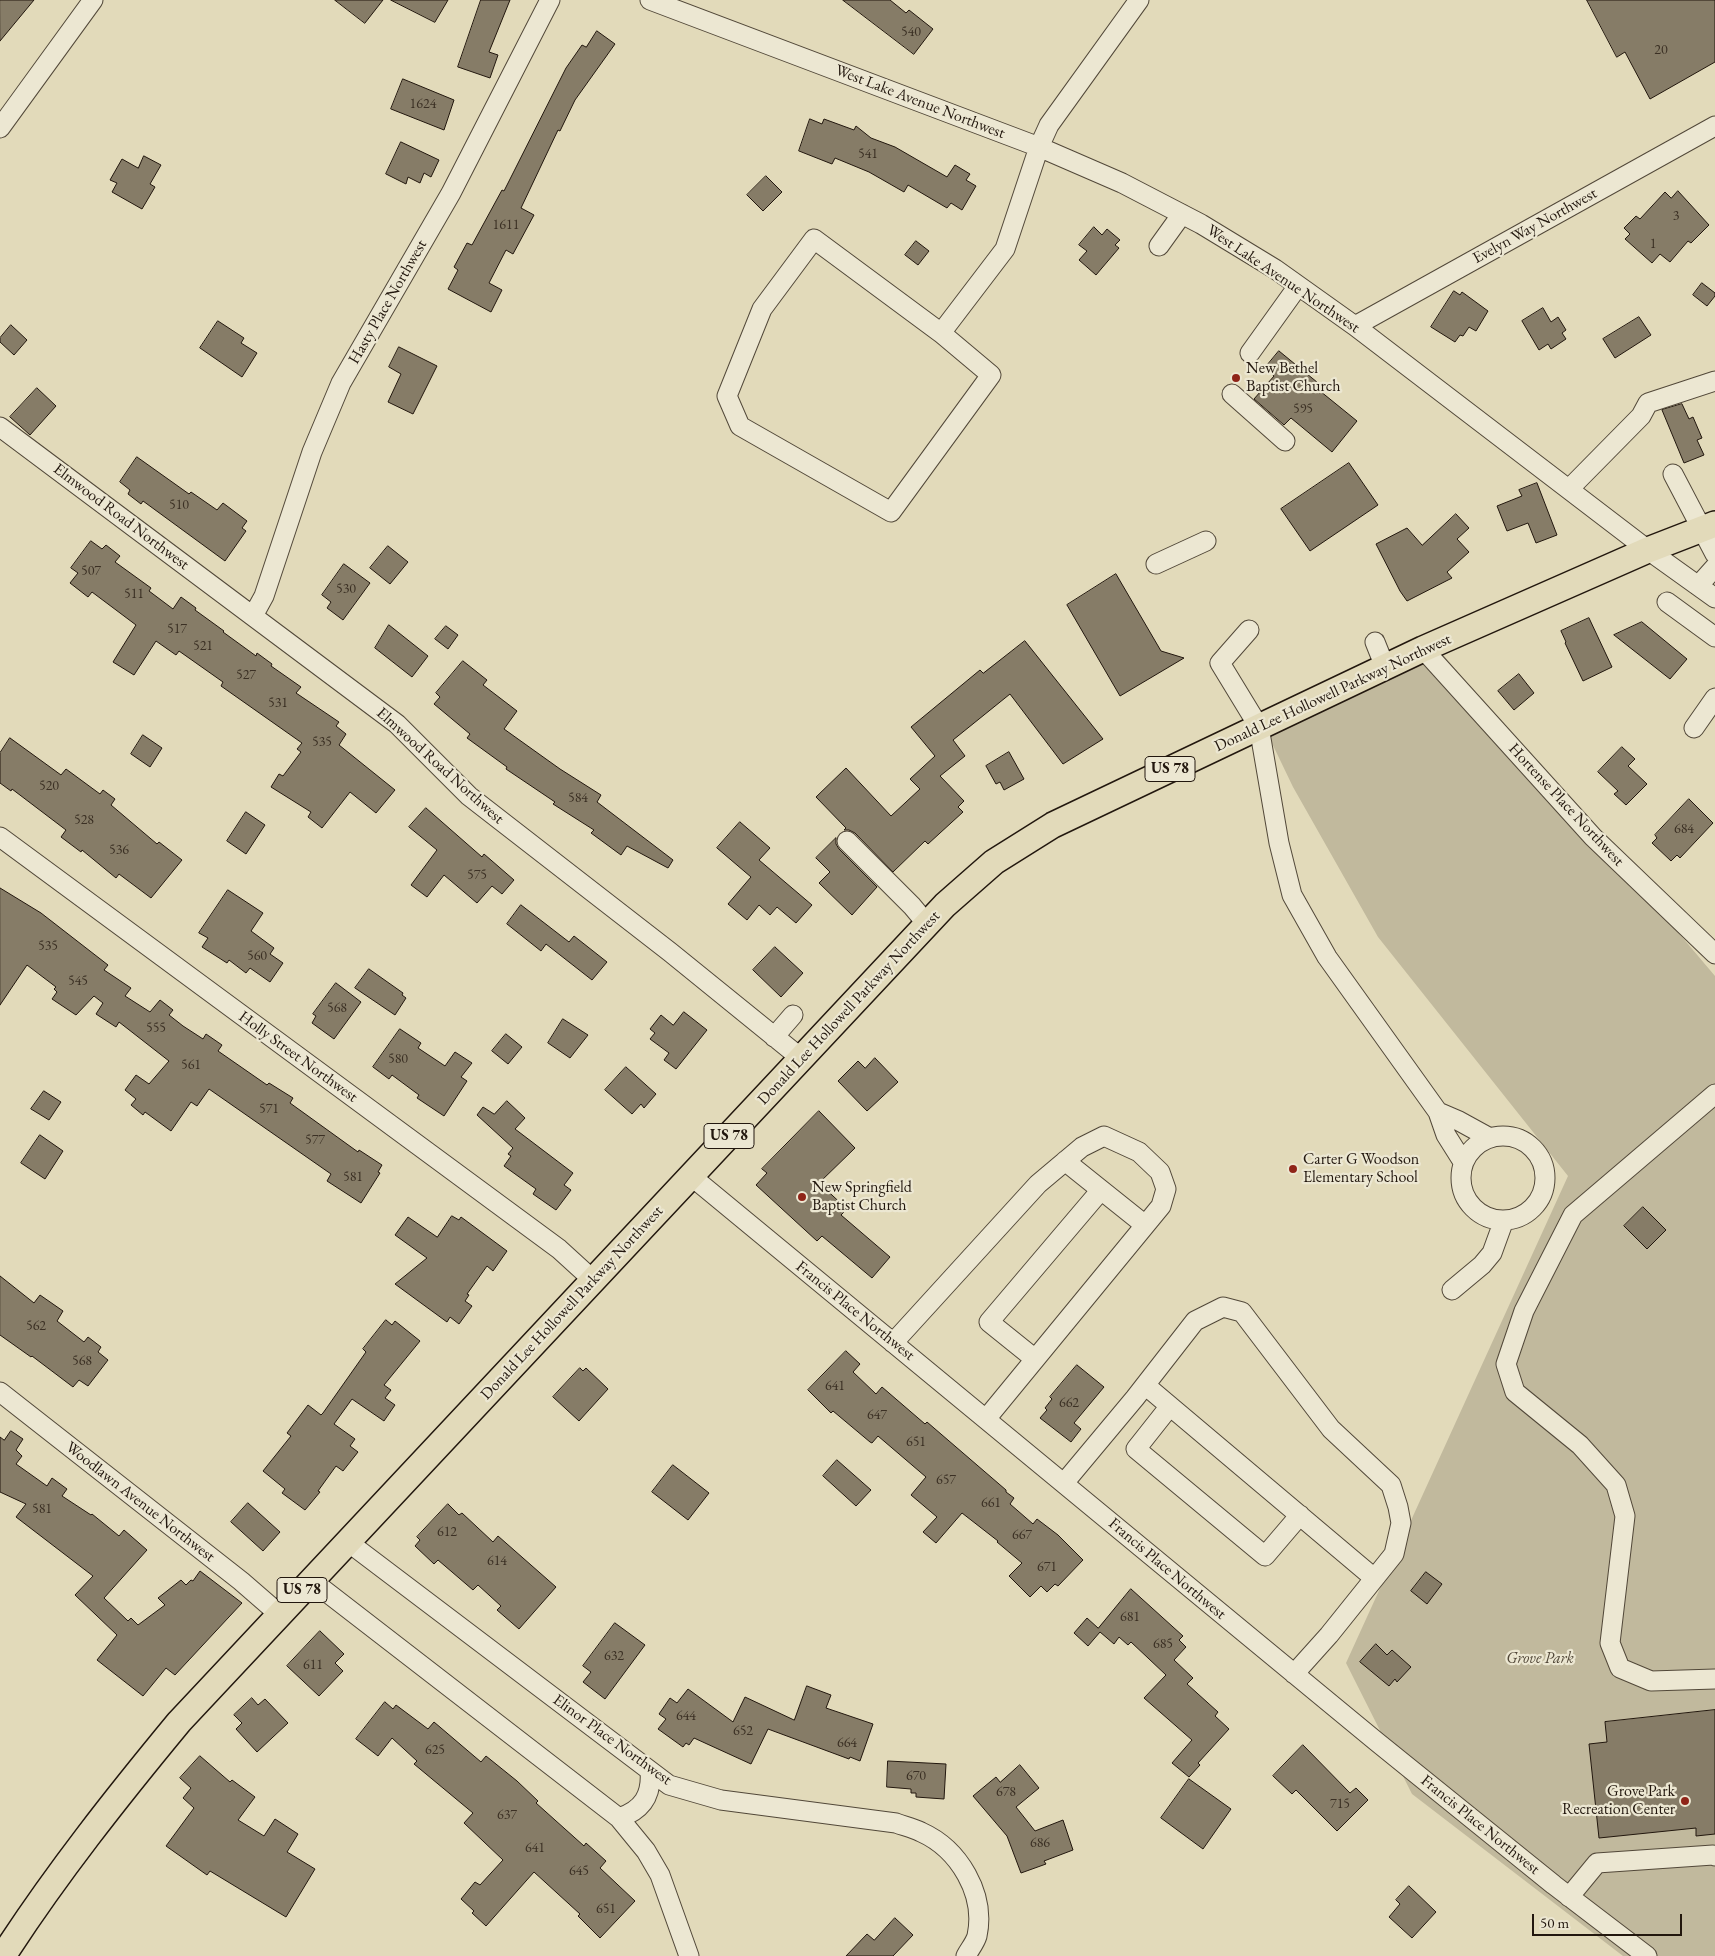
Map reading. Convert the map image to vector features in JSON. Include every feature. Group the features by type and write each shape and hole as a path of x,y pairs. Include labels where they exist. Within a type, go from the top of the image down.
{"main road":[{"name":"Donald Lee Hollowell Parkway Northwest","path":"4,1949 115,1799 179,1722 310,1580 348,1542 945,905 994,862 1053,825 1385,667 1648,550 1708,527"}],"street":[{"path":"0,128 93,0"},
{"name":"Hasty Place Northwest","path":"253,616 264,596 312,452 341,384 451,193 550,0"},
{"name":"West Lake Avenue Northwest","path":"650,0 1040,147 1122,183 1182,214 1275,269 1355,326 1648,550 1715,598"},
{"path":"941,333 1005,249 1049,125 1139,0"},
{"name":"Evelyn Way Northwest","path":"1355,326 1715,126"},
{"path":"1159,246 1182,214"},
{"path":"814,239 941,333 991,375 891,512 740,426 727,396 762,309 814,239"},
{"path":"1250,353 1298,286"},
{"path":"1569,489 1641,416 1648,403 1715,381"},
{"path":"1232,394 1285,441"},
{"name":"Elmwood Road Northwest","path":"0,427 397,724 469,796 670,952 802,1059"},
{"path":"1673,474 1708,527 1715,554"},
{"path":"1156,564 1206,541"},
{"path":"1698,586 1715,567"},
{"path":"1667,602 1715,637"},
{"path":"1249,630 1220,663 1259,727 1278,843 1292,895 1327,957 1438,1112 1446,1136 1463,1162"},
{"path":"1375,642 1385,667"},
{"name":"Hortense Place Northwest","path":"1423,650 1593,837 1715,954"},
{"path":"1694,728 1715,698"},
{"name":"Holly Street Northwest","path":"0,837 559,1249 593,1280"},
{"path":"847,841 912,906 927,924"},
{"path":"774,1037 793,1015"},
{"path":"1715,1094 1573,1215 1524,1311 1506,1364 1515,1392 1580,1445 1616,1485 1625,1516 1610,1643 1620,1668 1651,1682 1715,1678"},
{"path":"1438,1112 1490,1138"},
{"path":"1504,1134 1518,1137 1530,1145 1540,1156 1544,1170 1542,1191 1530,1209 1518,1217 1504,1220 1490,1218 1478,1213 1468,1204 1462,1192 1459,1178 1463,1162 1475,1148 1490,1138 1504,1134"},
{"path":"894,1343 930,1306 1038,1184 1082,1147 1104,1136 1139,1152 1160,1172 1166,1189 1161,1206 986,1419"},
{"path":"1065,1161 1145,1225"},
{"name":"Francis Place Northwest","path":"691,1176 1294,1674 1569,1897 1647,1956"},
{"path":"1034,1360 989,1322 1101,1190"},
{"path":"1452,1290 1482,1265 1492,1252 1504,1220"},
{"path":"1064,1483 1195,1321 1223,1307 1242,1312 1331,1428 1391,1485 1401,1523 1394,1554 1329,1635 1294,1674"},
{"path":"1145,1385 1374,1578"},
{"name":"Woodlawn Avenue Northwest","path":"0,1392 241,1581 279,1614"},
{"path":"1170,1406 1136,1450 1265,1556 1300,1516"},
{"name":"Elinor Place Northwest","path":"348,1542 669,1785 721,1800 896,1823 922,1832 946,1848 963,1868 974,1890 979,1914 977,1937 966,1956"},
{"path":"310,1580 619,1818 646,1851 660,1875 689,1956"},
{"path":"619,1818 629,1814 647,1796 651,1784 650,1770"},
{"path":"1569,1897 1597,1863 1715,1856"}],"green space":[{"name":"Grove Park","path":"1434,644 1715,976 1715,1956 1623,1956 1412,1794 1346,1663 1568,1176 1378,937 1293,787 1269,737"}],"building":[{"path":"0,0 34,0 0,41"},
{"path":"335,0 383,0 365,23"},
{"path":"391,0 448,0 435,22"},
{"path":"481,0 510,0 489,52 498,55 490,78 458,67"},
{"path":"843,0 890,0 906,13 909,10 933,29 914,54"},
{"path":"1587,0 1715,0 1715,62 1650,99 1625,52 1617,57"},
{"path":"597,31 615,44 575,100 560,131 558,130 521,208 534,215 513,254 506,250 489,283 502,290 491,312 448,289 458,270 454,267 467,243 472,245 502,190 504,191 566,68 582,45 586,47"},
{"path":"403,79 454,100 444,130 391,109"},
{"path":"810,119 822,124 824,119 854,130 856,126 871,138 895,147 947,177 955,165 970,174 966,180 976,186 962,210 951,203 947,208 908,185 904,192 869,172 835,158 832,164 799,151"},
{"path":"401,142 439,160 431,177 424,173 420,183 408,177 406,184 386,174"},
{"path":"144,156 161,165 150,184 155,187 142,209 112,192 117,183 110,180 122,159 138,168"},
{"path":"766,176 782,192 763,211 747,195"},
{"path":"1678,191 1709,225 1691,243 1688,241 1670,262 1660,254 1652,263 1625,239 1630,234 1624,228 1636,216 1640,219 1665,192 1671,198"},
{"path":"1094,227 1102,235 1107,229 1120,240 1115,245 1119,248 1096,275 1079,260 1087,251 1079,245"},
{"path":"916,241 929,251 918,265 905,255"},
{"path":"1702,283 1715,293 1715,296 1707,306 1693,295"},
{"path":"1454,291 1460,295 1462,292 1488,311 1476,331 1469,327 1463,336 1460,335 1455,342 1431,327"},
{"path":"1543,308 1551,322 1558,317 1566,330 1562,333 1566,339 1551,349 1548,344 1539,350 1522,321"},
{"path":"1639,317 1651,335 1615,358 1603,339"},
{"path":"218,321 244,338 241,343 257,353 242,377 200,348"},
{"path":"11,325 27,340 14,355 0,342 0,338"},
{"path":"399,347 437,366 413,414 388,402 401,374 389,367"},
{"path":"1279,351 1323,387 1320,391 1357,421 1332,452 1291,418 1284,425 1254,399 1274,376 1265,368"},
{"path":"37,388 56,406 30,435 10,417"},
{"path":"1682,404 1689,419 1693,417 1702,438 1697,440 1704,455 1684,463 1662,410"},
{"path":"137,457 189,494 191,492 217,510 223,503 247,521 242,528 246,531 225,561 143,501 141,504 128,494 130,490 120,482"},
{"path":"1349,463 1378,505 1310,551 1281,509"},
{"path":"1537,483 1557,535 1536,543 1528,523 1507,531 1497,506 1522,496 1519,490"},
{"path":"1456,514 1469,528 1457,539 1469,552 1447,572 1452,578 1407,601 1376,544 1407,528 1422,545"},
{"path":"91,541 102,549 106,545 120,556 115,562 151,588 149,591 173,609 181,597 223,632 256,656 257,653 272,664 271,666 301,687 296,693 339,722 336,726 346,734 339,745 395,790 376,813 350,792 322,828 308,817 311,812 271,787 279,774 283,776 301,752 297,749 302,743 221,686 223,682 179,651 176,655 156,641 134,675 113,662 136,625 92,592 88,597 70,583 78,573 71,568"},
{"path":"388,546 408,562 390,584 370,568"},
{"path":"344,564 370,583 343,620 327,608 331,602 322,595"},
{"path":"1116,574 1161,651 1184,658 1120,696 1067,605"},
{"path":"1589,618 1612,667 1583,681 1561,631"},
{"path":"1642,622 1687,659 1670,679 1614,635"},
{"path":"389,625 428,656 412,677 375,648"},
{"path":"446,626 458,635 448,649 435,639"},
{"path":"1025,641 1103,739 1063,764 1010,694 953,740 965,756 940,776 964,801 958,807 963,812 928,844 925,841 893,872 855,833 844,830 846,828 816,797 846,768 891,816 920,789 910,779 935,756 911,727 980,670 983,673"},
{"path":"463,661 487,680 483,685 517,711 504,729 560,769 601,795 597,802 673,860 668,868 627,846 621,855 591,833 594,830 553,804 555,802 506,769 507,767 467,738 470,734 434,704 440,697 436,693"},
{"path":"1519,674 1534,693 1514,710 1498,691"},
{"path":"143,735 162,748 150,767 131,754"},
{"path":"10,738 61,775 66,769 100,794 103,790 115,799 111,805 157,844 159,842 182,860 151,898 119,874 116,878 82,850 81,852 61,837 66,830 12,789 11,791 0,783 0,753"},
{"path":"1622,747 1635,759 1628,766 1647,784 1626,805 1614,794 1618,791 1598,772"},
{"path":"1009,752 1024,779 1004,790 1000,782 996,784 986,766"},
{"path":"1689,799 1713,823 1680,858 1677,855 1671,861 1652,843 1657,838 1655,835"},
{"path":"426,808 482,857 484,854 514,880 502,894 492,886 477,903 444,875 427,897 411,885 437,850 409,827"},
{"path":"246,812 265,825 246,854 227,841"},
{"path":"740,822 770,848 759,860 812,905 796,923 777,907 770,915 759,905 747,920 728,904 751,877 717,848"},
{"path":"836,838 836,844 839,849 877,887 852,915 819,883 830,872 816,858"},
{"path":"0,888 41,913 108,965 104,970 131,988 125,996 150,1012 160,1000 173,1010 169,1015 183,1026 203,1039 206,1034 222,1045 218,1051 267,1085 269,1083 293,1098 290,1103 358,1152 359,1150 382,1165 378,1172 380,1173 361,1203 327,1181 331,1174 209,1089 197,1106 191,1102 171,1131 145,1112 143,1115 131,1105 136,1099 125,1090 136,1075 149,1084 169,1061 119,1022 116,1027 96,1014 103,1003 94,996 76,1015 52,999 57,992 54,989 56,987 27,965 0,1005"},
{"path":"228,890 263,913 251,931 274,948 270,954 283,963 270,982 250,968 246,973 229,960 227,963 202,947 208,938 199,933"},
{"path":"521,905 569,942 574,936 607,962 592,980 546,944 541,951 507,924"},
{"path":"775,947 803,973 781,997 753,970"},
{"path":"369,969 403,993 402,995 406,998 395,1015 355,988"},
{"path":"336,983 361,1002 334,1039 312,1023 316,1016 313,1014"},
{"path":"684,1012 707,1030 676,1069 664,1060 669,1053 650,1039 655,1033 650,1029 661,1015 673,1025"},
{"path":"563,1019 588,1035 570,1058 548,1043"},
{"path":"400,1029 421,1043 418,1048 445,1066 455,1052 472,1063 461,1077 467,1081 444,1116 417,1098 419,1095 392,1075 389,1079 373,1067"},
{"path":"506,1034 522,1047 508,1064 492,1051"},
{"path":"875,1058 898,1082 867,1111 838,1081 858,1061 865,1068"},
{"path":"626,1067 656,1094 644,1108 641,1104 632,1114 605,1090"},
{"path":"44,1091 61,1102 49,1120 31,1109"},
{"path":"507,1101 525,1118 515,1129 573,1173 564,1185 571,1190 556,1210 533,1194 536,1189 504,1166 511,1156 508,1154 513,1148 477,1115 483,1107 494,1114"},
{"path":"819,1111 855,1148 819,1183 847,1209 841,1215 890,1257 872,1278 822,1236 817,1241 756,1185 767,1173 762,1169"},
{"path":"40,1135 63,1151 45,1179 21,1163"},
{"path":"1643,1207 1666,1230 1647,1249 1624,1226"},
{"path":"452,1216 459,1220 461,1217 507,1251 493,1271 487,1266 467,1294 469,1295 465,1301 472,1306 459,1324 450,1317 447,1322 395,1284 427,1258 395,1235 408,1217 437,1237"},
{"path":"0,1276 34,1303 40,1295 63,1311 57,1321 84,1342 88,1337 101,1347 98,1352 108,1360 88,1386 79,1380 73,1387 0,1335"},
{"path":"386,1320 392,1325 395,1321 420,1341 384,1385 391,1390 385,1398 395,1405 384,1421 352,1399 334,1424 355,1439 350,1446 358,1452 343,1471 336,1466 318,1491 320,1492 305,1510 282,1493 285,1489 263,1471 291,1436 287,1433 308,1405 321,1415 323,1413 366,1352 363,1349"},
{"path":"846,1351 860,1364 853,1372 876,1394 882,1387 925,1424 927,1422 1006,1490 1014,1498 1010,1504 1033,1524 1037,1519 1058,1535 1083,1560 1058,1586 1055,1584 1047,1592 1041,1586 1030,1597 1009,1576 1022,1563 998,1541 962,1513 936,1543 923,1532 937,1517 911,1495 926,1477 878,1436 872,1443 870,1442 833,1411 831,1413 808,1390"},
{"path":"1077,1365 1104,1387 1074,1423 1081,1429 1071,1442 1040,1418 1047,1410 1045,1408 1052,1399 1050,1397"},
{"path":"580,1368 583,1371 586,1368 608,1389 579,1421 553,1397"},
{"path":"11,1431 23,1439 16,1450 22,1456 16,1464 47,1486 52,1478 67,1489 62,1496 92,1514 119,1536 124,1530 147,1550 104,1598 128,1621 131,1618 138,1625 165,1605 158,1598 181,1580 186,1585 191,1580 193,1581 200,1571 242,1603 175,1675 166,1668 143,1696 97,1660 117,1635 75,1595 93,1576 16,1517 26,1504 0,1492 0,1437 4,1440"},
{"path":"837,1460 871,1490 856,1506 823,1476"},
{"path":"673,1465 709,1493 688,1520 652,1492"},
{"path":"248,1503 280,1532 263,1551 231,1522"},
{"path":"448,1504 459,1515 462,1513 493,1542 498,1536 556,1587 519,1629 497,1610 501,1606 478,1585 473,1590 438,1560 434,1564 415,1546 420,1540 417,1537"},
{"path":"1426,1572 1442,1584 1427,1604 1411,1591"},
{"path":"1131,1589 1183,1636 1179,1640 1186,1647 1174,1660 1193,1678 1187,1684 1218,1712 1215,1716 1229,1729 1198,1763 1200,1765 1189,1777 1172,1763 1192,1740 1144,1698 1166,1675 1131,1642 1128,1645 1119,1637 1114,1644 1100,1632 1088,1646 1074,1633 1087,1618 1098,1628"},
{"path":"615,1623 645,1645 605,1699 583,1682 591,1672 583,1666"},
{"path":"320,1631 344,1654 335,1663 343,1671 319,1696 287,1666"},
{"path":"1376,1644 1387,1655 1392,1650 1411,1667 1397,1682 1395,1679 1389,1686 1360,1662"},
{"path":"807,1686 831,1695 826,1708 873,1724 860,1761 850,1757 849,1759 768,1729 751,1764 694,1738 689,1745 686,1743 683,1747 658,1729 666,1719 659,1714 670,1698 677,1703 688,1689 733,1722 745,1697 794,1720"},
{"path":"252,1698 258,1705 265,1699 288,1723 257,1752 236,1729 242,1723 234,1715"},
{"path":"385,1702 393,1709 396,1705 428,1729 434,1722 481,1762 486,1756 517,1781 538,1801 536,1803 584,1846 586,1843 606,1861 600,1868 635,1901 600,1938 578,1916 580,1914 534,1872 486,1926 461,1899 475,1882 480,1885 503,1860 464,1823 473,1813 414,1764 417,1761 392,1738 378,1756 356,1739"},
{"path":"1715,1710 1715,1834 1696,1836 1696,1828 1599,1838 1589,1744 1607,1742 1605,1722"},
{"path":"1303,1745 1350,1793 1356,1788 1368,1800 1337,1831 1296,1790 1292,1794 1273,1776"},
{"path":"200,1756 230,1782 232,1780 255,1797 238,1820 264,1836 275,1819 298,1834 287,1852 315,1869 286,1917 210,1871 207,1875 166,1846 194,1808 183,1798 191,1788 180,1778"},
{"path":"888,1761 946,1764 944,1799 916,1797 916,1793 911,1793 911,1789 887,1787"},
{"path":"1020,1765 1039,1788 1016,1807 1035,1831 1063,1820 1073,1850 1044,1861 1046,1864 1021,1873 1007,1836 973,1796 996,1777 1000,1782"},
{"path":"1189,1779 1231,1809 1203,1849 1161,1818"},
{"path":"1409,1886 1436,1912 1412,1938 1389,1917 1400,1904 1396,1900"},
{"path":"895,1918 913,1935 893,1956 846,1956 867,1934 874,1940"}],"place":[{"name":"New Bethel Baptist Church","path":"1236,378"},
{"name":"Carter G Woodson Elementary School","path":"1293,1169"},
{"name":"New Springfield Baptist Church","path":"802,1197"},
{"name":"Grove Park Recreation Center","path":"1685,1801"}]}
